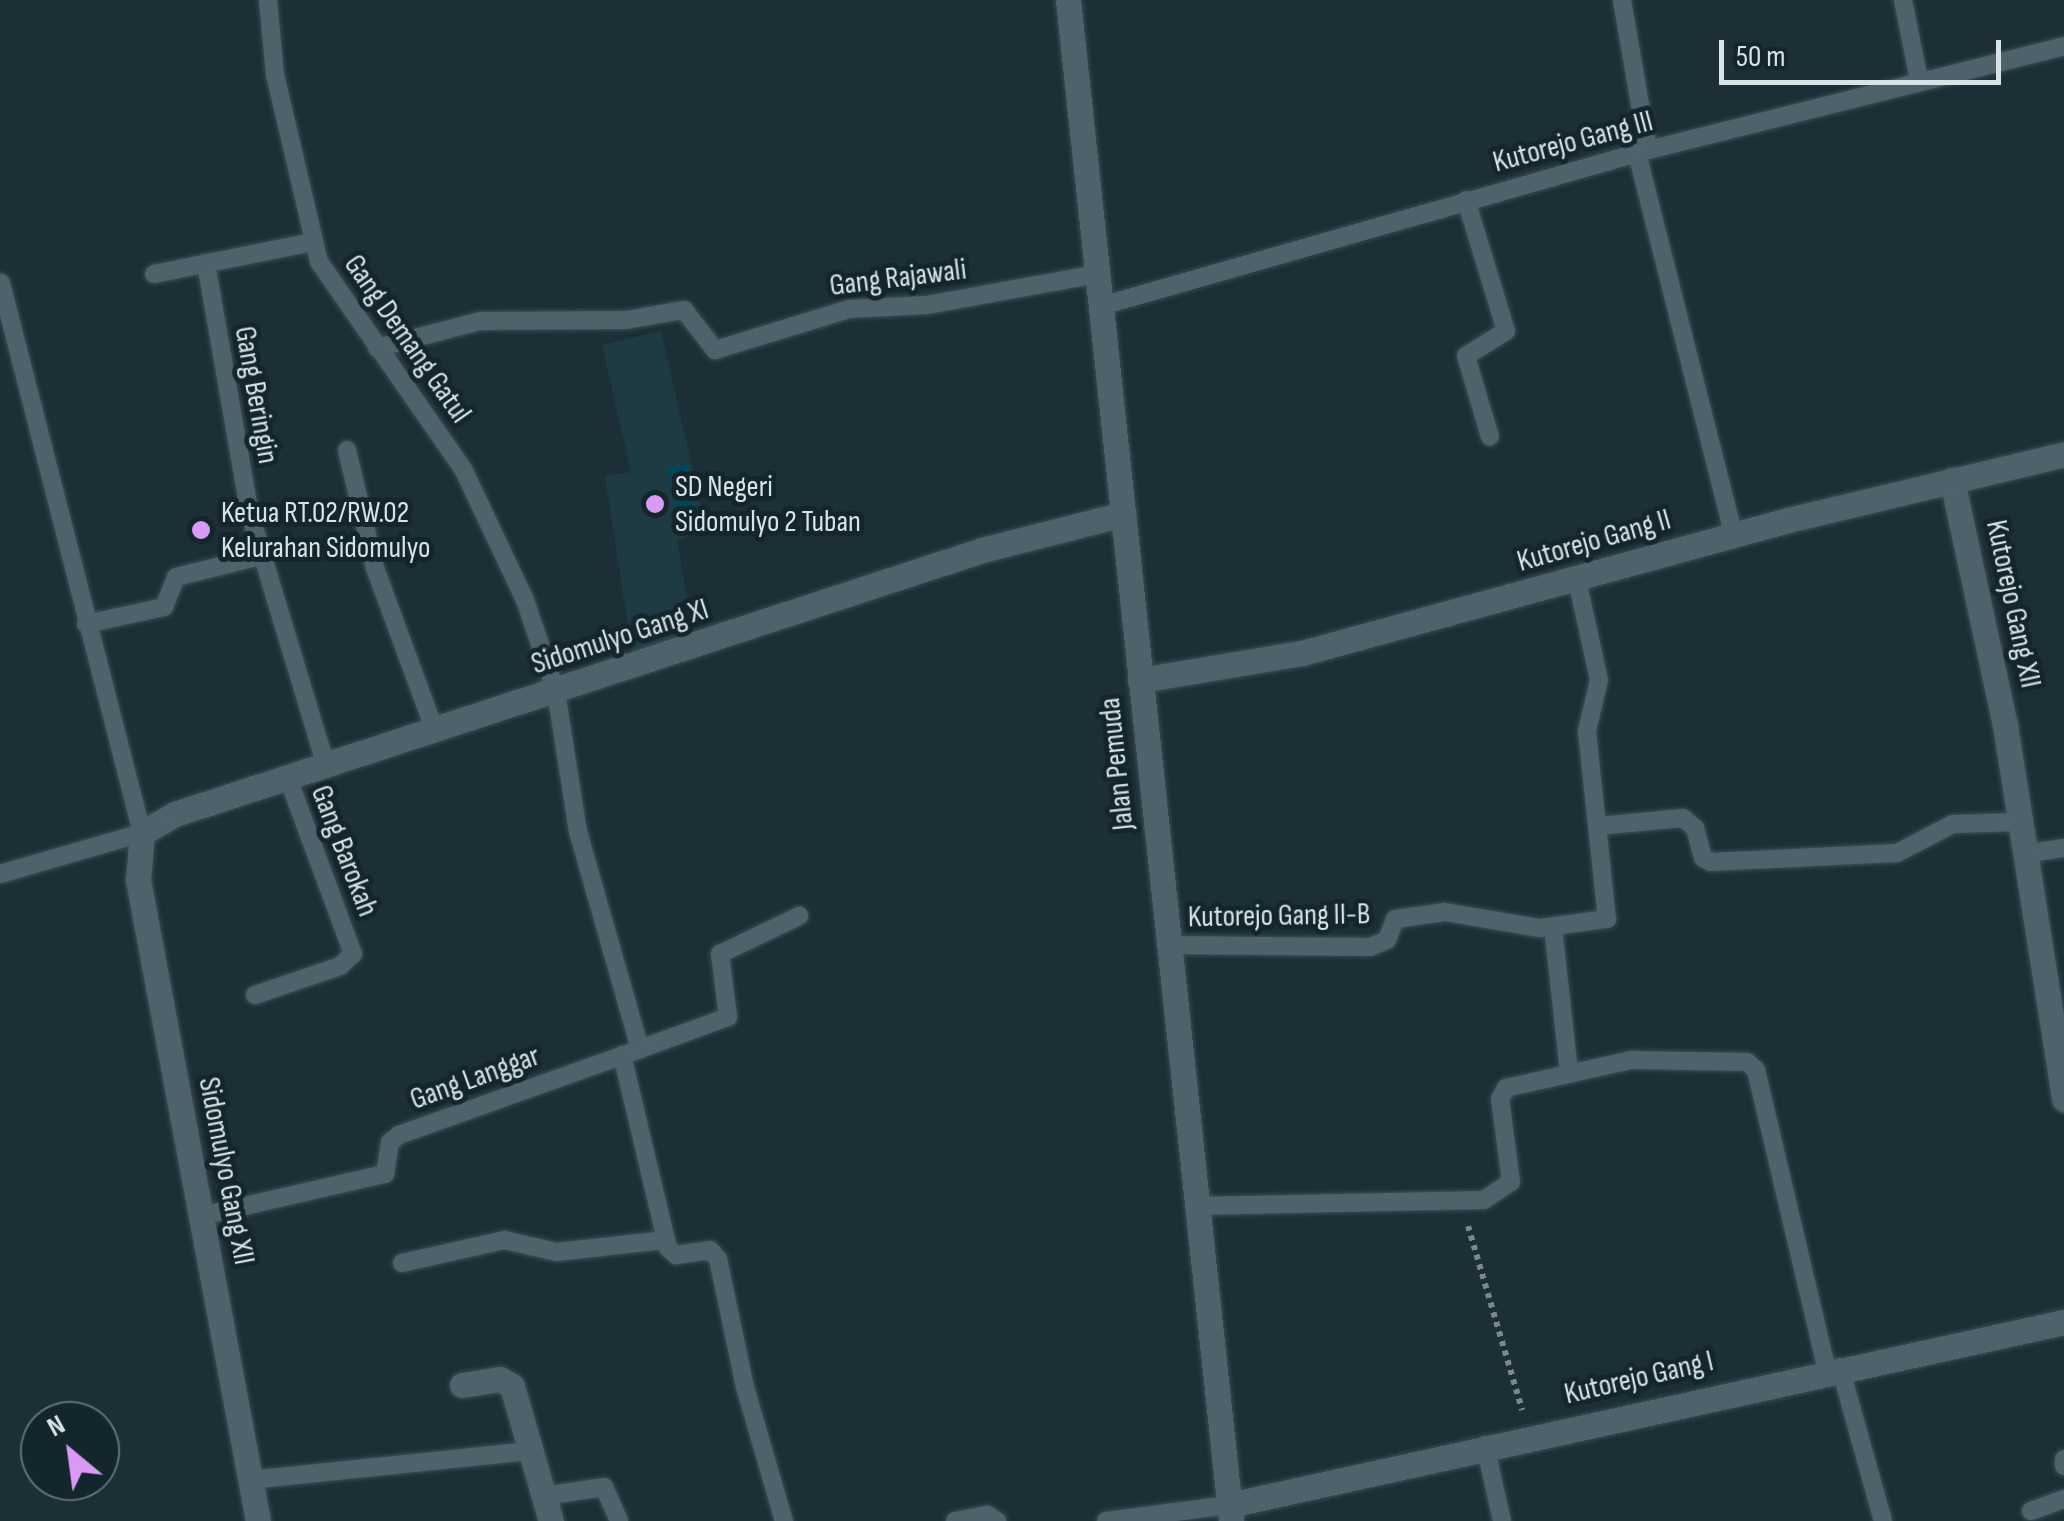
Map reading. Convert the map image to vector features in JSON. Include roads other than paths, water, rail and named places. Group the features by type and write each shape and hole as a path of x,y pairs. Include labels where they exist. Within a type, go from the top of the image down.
{"street":[{"name":"Jalan Pemuda","path":"1068,0 1230,1513"},
{"name":"Kutorejo Gang II","path":"1140,680 1302,653 1734,535 2064,454"},
{"name":"Kutorejo Gang XII","path":"1952,480 1992,657 2064,1099"},
{"name":"Sidomulyo Gang XI","path":"142,834 157,820 1006,542 1123,514"},
{"name":"Sidomulyo Gang XII","path":"142,834 138,880 258,1521"},
{"name":"Kutorejo Gang I","path":"1230,1513 1485,1445 1833,1368 2064,1322"},
{"path":"462,1385 500,1379 512,1386 548,1508"}],"lane":[{"name":"Gang Demang Gatul","path":"268,0 276,74 312,242 330,281 447,444 490,520 556,692 578,832 631,1052 666,1240"},
{"path":"1622,0 1642,151 1734,535"},
{"path":"1903,0 1919,80"},
{"name":"Kutorejo Gang III","path":"1101,306 1642,151 2064,46"},
{"path":"1466,200 1506,331 1501,339 1467,352 1490,438"},
{"path":"154,274 312,242"},
{"name":"Gang Beringin","path":"206,264 232,431 260,556 326,766"},
{"name":"Gang Rajawali","path":"377,348 480,321 626,320 684,310 715,350 849,310 927,305 1098,274"},
{"path":"0,874 142,834 1,283"},
{"path":"347,450 379,580 435,731"},
{"path":"86,624 161,608 176,577 260,556"},
{"path":"1577,580 1599,680 1586,731 1598,826 1683,818 1694,828 1702,858 1711,862 1897,853 1918,848 1953,824 2020,822"},
{"name":"Gang Barokah","path":"256,995 340,966 353,954 288,778"},
{"name":"Kutorejo Gang II-B","path":"1169,945 1370,947 1386,940 1396,918 1455,911 1518,927 1552,927 1607,919 1598,826"},
{"path":"2025,854 2064,848"},
{"path":"631,1052 728,1018 718,957 799,916"},
{"path":"1552,927 1569,1074"},
{"name":"Gang Langgar","path":"201,1216 385,1174 390,1142 399,1135 631,1052"},
{"path":"1196,1206 1460,1202 1491,1198 1511,1182 1502,1090 1630,1060 1754,1066 1833,1368 1883,1521"},
{"path":"402,1263 504,1240 556,1252 666,1240 676,1256 710,1250 717,1256 745,1387 784,1521"},
{"path":"1485,1445 1502,1521"},
{"path":"250,1480 533,1451"},
{"path":"548,1508 604,1487 618,1521"},
{"path":"2031,1511 2064,1499"},
{"path":"1106,1521 1230,1513"},
{"path":"955,1521 987,1515 997,1521"}],"place":[{"name":"SD Negeri Sidomulyo 2 Tuban","path":"655,504"},
{"name":"Ketua RT.02/RW.02 Kelurahan Sidomulyo","path":"201,530"}]}
